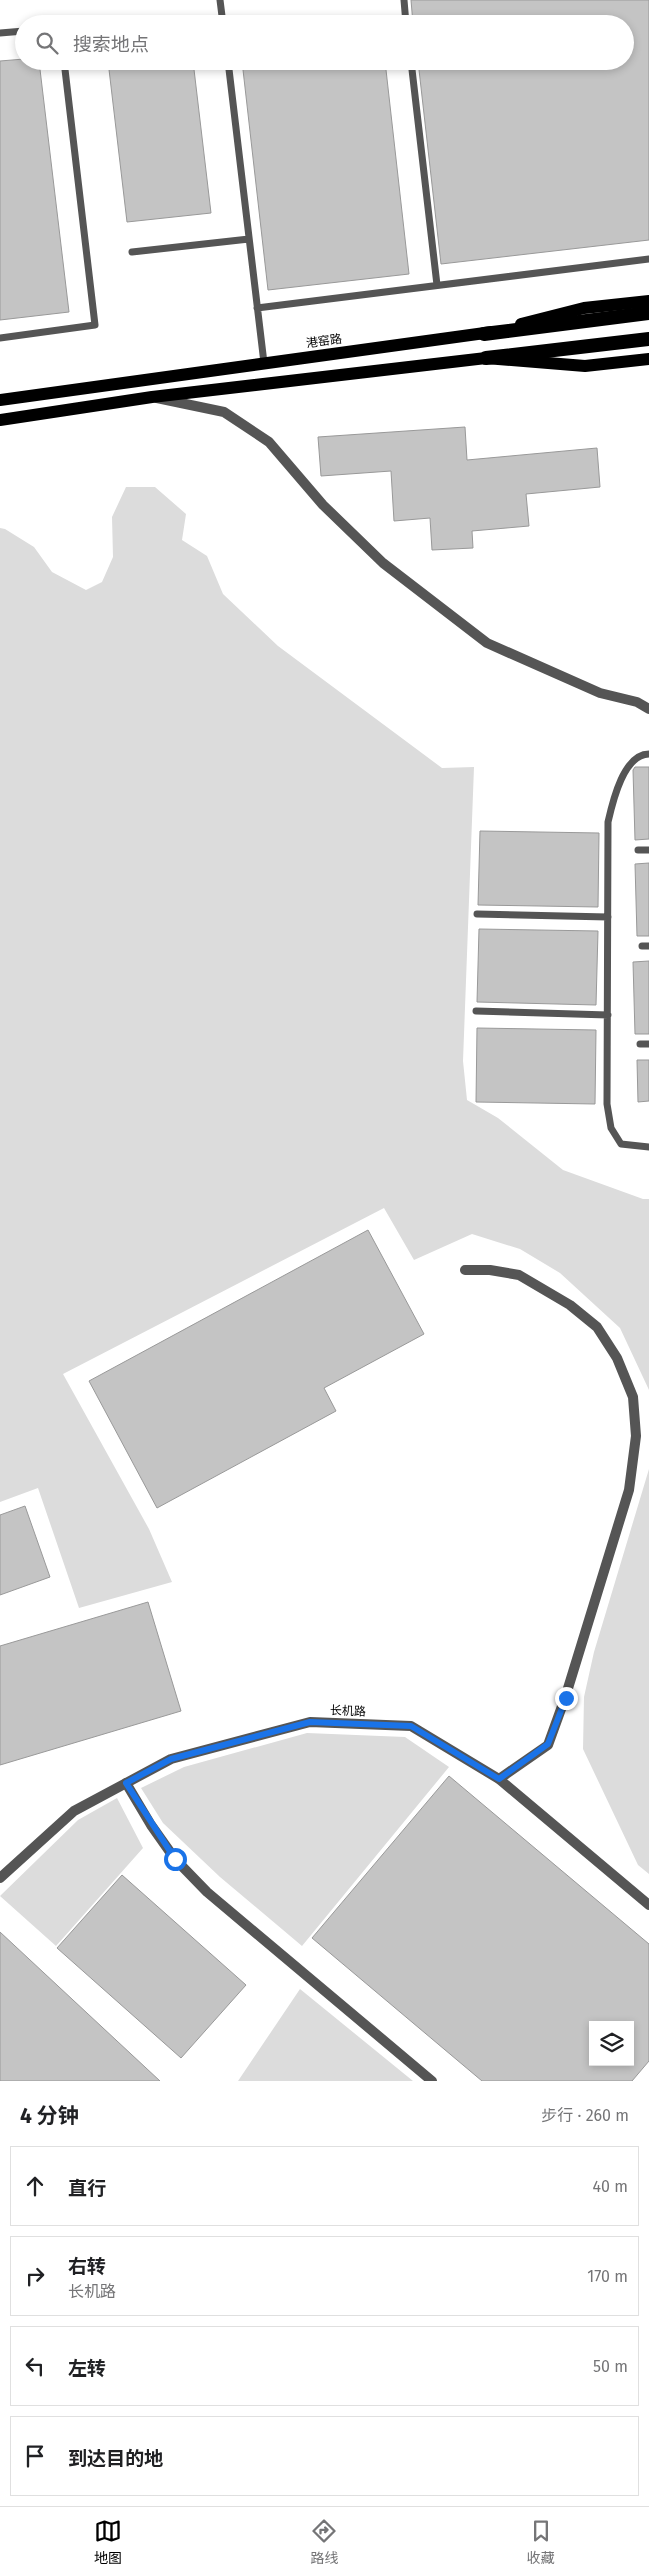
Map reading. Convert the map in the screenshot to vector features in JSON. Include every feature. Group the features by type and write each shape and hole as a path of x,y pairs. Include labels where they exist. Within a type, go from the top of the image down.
{"highway":[{"path":"484,334 649,313"},
{"path":"486,358 649,339"}],"main road":[{"name":"港窑路","path":"0,400 484,334 584,308 649,300"},
{"path":"0,420 152,397 486,358 585,366 649,359"}],"street":[{"path":"152,397 224,412 269,442 323,505 383,563 487,643 600,693 637,702 649,709"},
{"path":"465,1270 490,1270 519,1275 570,1305 596,1328 617,1358 633,1396 636,1436 629,1490 566,1698 548,1744 499,1779"},
{"name":"长机路","path":"0,1878 74,1810 171,1759 310,1722 411,1726 499,1779 649,1905"},
{"path":"126,1783 175,1859 208,1892 432,2081"}],"lane":[{"path":"220,0 222,15"},
{"path":"404,0 405,15"},
{"path":"0,34 15,32"},
{"path":"0,338 95,325 65,70"},
{"path":"229,70 264,363"},
{"path":"412,70 437,286"},
{"path":"132,252 249,239"},
{"path":"258,308 649,259"},
{"path":"649,754 640,754 630,761 612,804 608,822 608,1104 611,1128 621,1144 649,1147"},
{"path":"638,850 649,850"},
{"path":"477,914 608,917"},
{"path":"476,1011 608,1015"},
{"path":"640,1044 649,1044"}],"shaded area":[{"path":"126,487 155,487 186,514 182,540 207,556 223,594 278,646 442,768 474,767 463,1061 467,1100 498,1118 563,1170 643,1199 649,1199 649,1390 620,1328 560,1273 520,1249 472,1234 414,1260 384,1208 63,1374 149,1529 172,1582 79,1608 38,1488 0,1502 0,528 5,529 34,547 52,572 86,590 102,582 113,557 112,517"},
{"path":"649,1469 649,1874 638,1865 583,1749 584,1697 594,1652"},
{"path":"307,1733 405,1737 449,1767 302,1946 220,1877 163,1823 141,1788 184,1767"},
{"path":"117,1798 143,1848 56,1946 0,1896 78,1820"},
{"path":"300,1989 413,2081 238,2081"}],"building":[{"path":"411,0 649,0 649,240 441,264 419,70 634,70 634,15 412,15"},
{"path":"15,60 15,70 40,70 69,312 0,320 0,61"},
{"path":"109,70 194,70 211,213 127,222"},
{"path":"243,70 386,70 409,274 268,290"},
{"path":"465,427 467,460 597,448 600,487 526,494 529,526 472,531 473,548 432,550 430,518 394,521 391,471 321,476 318,437"},
{"path":"635,767 649,767 649,839 635,840 633,770"},
{"path":"480,831 599,833 598,907 478,905"},
{"path":"649,863 649,936 637,936 635,864"},
{"path":"479,929 598,931 596,1005 477,1002"},
{"path":"649,961 649,1034 635,1034 633,962"},
{"path":"477,1028 596,1030 595,1104 476,1102"},
{"path":"637,1060 649,1060 649,1101 638,1102"},
{"path":"368,1230 424,1334 324,1388 336,1411 157,1508 89,1381"},
{"path":"25,1506 50,1577 0,1595 0,1515"},
{"path":"148,1602 181,1711 0,1765 0,1646"},
{"path":"449,1776 649,1944 649,2061 632,2081 482,2081 312,1938"},
{"path":"122,1875 246,1985 181,2058 57,1948"},
{"path":"0,1932 160,2081 0,2081"}],"route":[{"path":"175,1859 151,1825 126,1783 171,1759 310,1722 411,1726 499,1779 548,1744 566,1698"}]}
